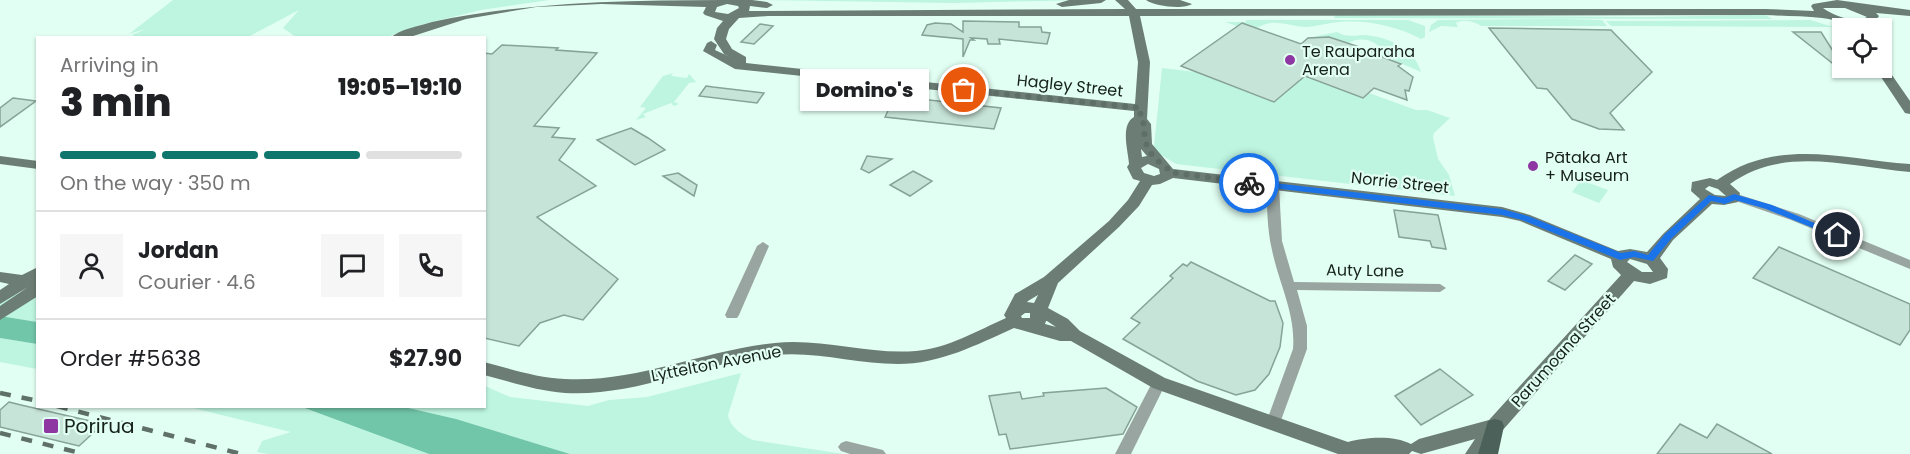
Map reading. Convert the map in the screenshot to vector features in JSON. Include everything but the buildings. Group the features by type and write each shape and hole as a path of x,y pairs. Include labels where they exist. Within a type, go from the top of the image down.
{"main road":[{"path":"661,3 685,0"},
{"path":"1044,6 1101,0"},
{"path":"1151,0 1191,5"},
{"path":"401,36 464,16 525,5 584,1 1044,6 1473,6 1765,12 1840,18"},
{"path":"712,45 723,28 745,9 739,1"},
{"path":"425,36 504,15 559,9 606,8 736,16 768,13 1129,5 1817,6 1824,1 1836,1 1861,8 1910,13"},
{"path":"712,45 713,16 709,10 718,2"},
{"path":"1129,5 1145,56 1140,114 1144,124 1145,145 1164,167 1162,179 1148,180 1135,174 1132,126 1140,114"},
{"path":"1817,6 1833,18"},
{"path":"1861,8 1864,18"},
{"path":"1892,21 1910,20"},
{"name":"Hagley Street","path":"712,45 735,65 1140,114"},
{"path":"1888,78 1908,108 1910,122"},
{"path":"1719,185 1730,175 1753,164 1812,156 1910,168"},
{"path":"1791,159 1910,176"},
{"path":"0,160 36,165"},
{"name":"Norrie Street","path":"1136,164 1149,160 1164,167 1273,186 1502,212 1525,218 1620,257 1634,254 1650,259"},
{"path":"0,167 19,163"},
{"name":"Lyttelton Avenue","path":"1027,316 1021,298 1050,281 1114,224 1134,203 1148,180"},
{"path":"1704,182 1719,185 1729,190 1734,197 1725,202 1709,198 1698,191 1697,185 1704,182"},
{"path":"1620,257 1621,265 1631,274 1647,278 1659,276 1662,272 1660,268 1650,259 1668,237 1709,198"},
{"path":"0,298 36,273"},
{"name":"Parumoana Street","path":"1475,454 1495,426 1631,274"},
{"path":"0,278 36,283"},
{"name":"Lyttelton Avenue","path":"486,369 534,382 580,386 624,381 775,349 798,348 866,356 918,357 953,347 1027,316 1048,292 1050,281"},
{"path":"0,315 36,289"},
{"path":"1027,316 1060,334 1074,335 1159,383 1350,452 1364,445 1439,454"},
{"path":"1406,450 1495,426 1488,454"}],"street":[{"path":"1273,186 1275,236 1300,318 1302,336 1300,349 1273,423"},
{"path":"1734,197 1796,217 1910,265"},
{"path":"732,315 764,246"},
{"name":"Auty Lane","path":"1289,286 1440,288"},
{"path":"1123,454 1159,383"},
{"path":"846,447 878,454"}],"shaded area":[{"path":"173,0 549,0 481,10 420,25 390,36 295,36 283,28 299,10 250,36 132,35 146,29 129,34"},
{"path":"754,0 1089,0 953,3"},
{"path":"1335,15 1648,17 1766,15 1772,19 1334,18"},
{"path":"1247,20 1408,20 1425,26 1425,37 1421,39 1392,27 1361,22 1339,22 1307,27 1269,23 1257,28 1242,23 1237,26 1225,22 1245,22"},
{"path":"1438,20 1602,20 1607,26 1481,26 1465,21 1456,23 1458,27 1441,26 1429,32 1431,25"},
{"path":"1810,20 1832,27 1611,26 1606,21"},
{"path":"1337,32 1347,36 1374,36 1391,41 1413,56 1421,72 1375,52 1380,48 1370,41 1357,40 1349,43 1329,37 1308,38"},
{"path":"1162,68 1196,72 1273,102 1305,76 1363,98 1369,93 1416,110 1427,110 1450,118 1434,133 1433,137 1438,159 1449,175 1455,196 1176,164 1158,153 1154,146"},
{"path":"673,73 671,76 687,78 689,74 696,82 689,83 674,102 679,104 674,106 671,103 643,114 646,117 636,120 646,108 640,107 663,76"},
{"path":"1581,180 1608,190 1599,203 1572,192"},
{"path":"0,291 36,296 36,322 0,316"},
{"path":"0,316 36,322 36,344 0,338"},
{"path":"0,338 36,344 36,369 0,362"},
{"path":"741,373 728,415 731,423 741,433 753,440 844,454 570,454 456,419 408,408 486,408 486,386 510,397 588,406 609,400 647,397"},
{"path":"193,408 305,408 429,454 268,454 257,452 262,441 291,432"},
{"path":"305,408 408,408 456,419 570,454 429,454"}],"railway":[{"path":"0,393 36,401"},
{"path":"65,408 241,454"},
{"path":"0,433 84,454"}],"way so far":[{"path":"964,90 1141,108 1140,119 1144,124 1145,145 1169,172 1249,183"}],"place":[{"name":"Te Rauparaha Arena","path":"1290,60"},
{"name":"Domino's","path":"964,90"},
{"name":"Pātaka Art + Museum","path":"1533,166"},
{"name":"Porirua","path":"51,426"}],"route":[{"path":"1249,183 1502,212 1525,218 1620,257 1624,254 1634,254 1650,259 1652,254 1689,215 1709,198 1725,202 1734,197 1769,207 1838,235"}]}
